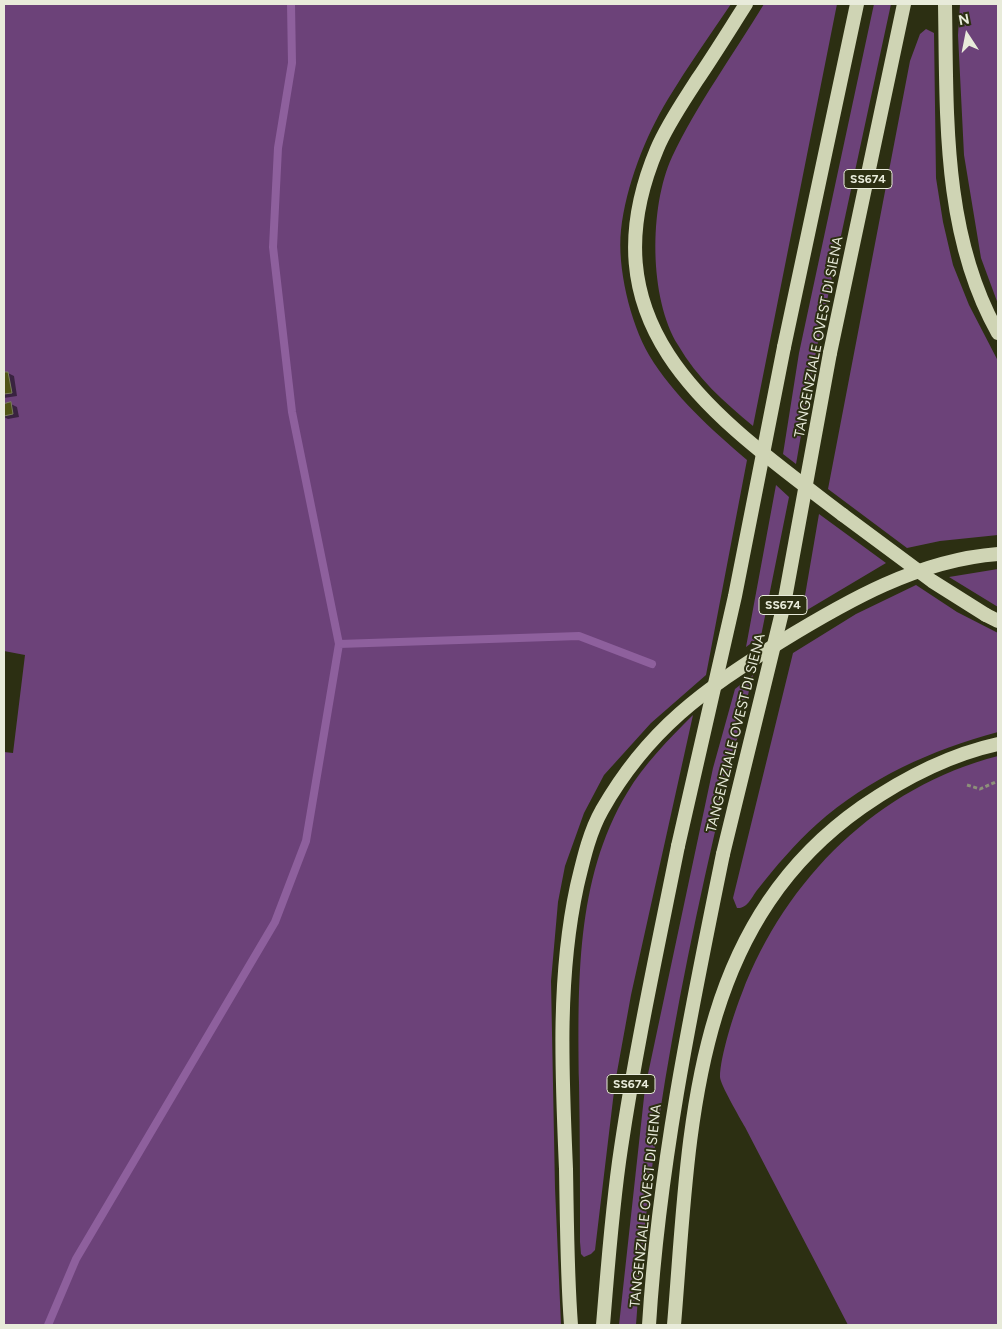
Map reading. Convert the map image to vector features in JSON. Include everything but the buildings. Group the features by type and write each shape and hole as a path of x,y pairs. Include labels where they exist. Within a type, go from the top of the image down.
{"highway":[{"path":"746,4 679,109 652,162 641,194 635,234 635,256 644,302 657,340 672,363 697,394 738,432 843,516 932,580 992,618"},
{"name":"TANGENZIALE OVEST DI SIENA","path":"603,1325 613,1206 634,1071 678,846 735,596 784,347 857,4"},
{"name":"TANGENZIALE OVEST DI SIENA","path":"649,1325 652,1277 671,1119 684,1043 723,854 784,604 830,353 904,4"},
{"path":"945,4 951,172 954,200 970,271 998,333"},
{"path":"571,1325 563,1103 565,972 570,920 582,862 601,812 640,755 676,715 707,690 759,656 809,624 895,579 946,562 998,554"},
{"path":"674,1325 683,1200 691,1133 700,1081 723,989 756,919 786,876 826,835 848,817 906,778 926,768 998,744"}],"path":[{"path":"968,785 980,788 998,781"}],"shaded area":[{"path":"4,4 731,4 676,87 652,129 632,179 621,230 621,260 626,294 636,327 649,355 681,398 747,460 706,675 651,723 604,775 584,813 565,866 558,902 551,981 555,1188 561,1325 4,1325 4,752 13,753 25,655 4,651"},
{"path":"764,4 837,4 753,426 702,379 685,357 668,325 657,278 656,226 664,178 672,157 704,99"},
{"path":"874,4 891,4 814,361 796,464 783,454 799,353"},
{"path":"960,4 998,4 998,304 981,258 964,155 958,35"},
{"path":"926,29 934,33 936,178 943,222 953,265 969,305 998,361 998,535 940,541 907,548 828,489 910,61 920,34"},
{"path":"776,485 789,497 761,636 746,647"},
{"path":"819,514 886,563 802,613"},
{"path":"998,569 998,607 949,577"},
{"path":"916,585 957,612 998,633 998,732 973,739 902,767 858,793 817,824 793,847 747,904 737,908 733,898 793,653 856,614"},
{"path":"753,675 696,917 665,1079 643,1243 636,1325 619,1325 645,1088 713,768 735,689"},
{"path":"693,715 631,995 615,1083 595,1250 584,1257 581,1254 580,1242 579,1008 583,934 589,897 597,861 610,826 627,793 649,762"},
{"path":"998,756 998,1325 848,1325 723,1086 720,1077 725,1047 742,993 761,951 784,912 811,876 841,843 876,814 914,790 954,770"}],"waterway":[{"path":"48,1325 76,1259 275,922 306,841 339,644 292,412 273,247 278,148 292,63 291,4"},
{"path":"339,644 579,636 652,664"}]}
